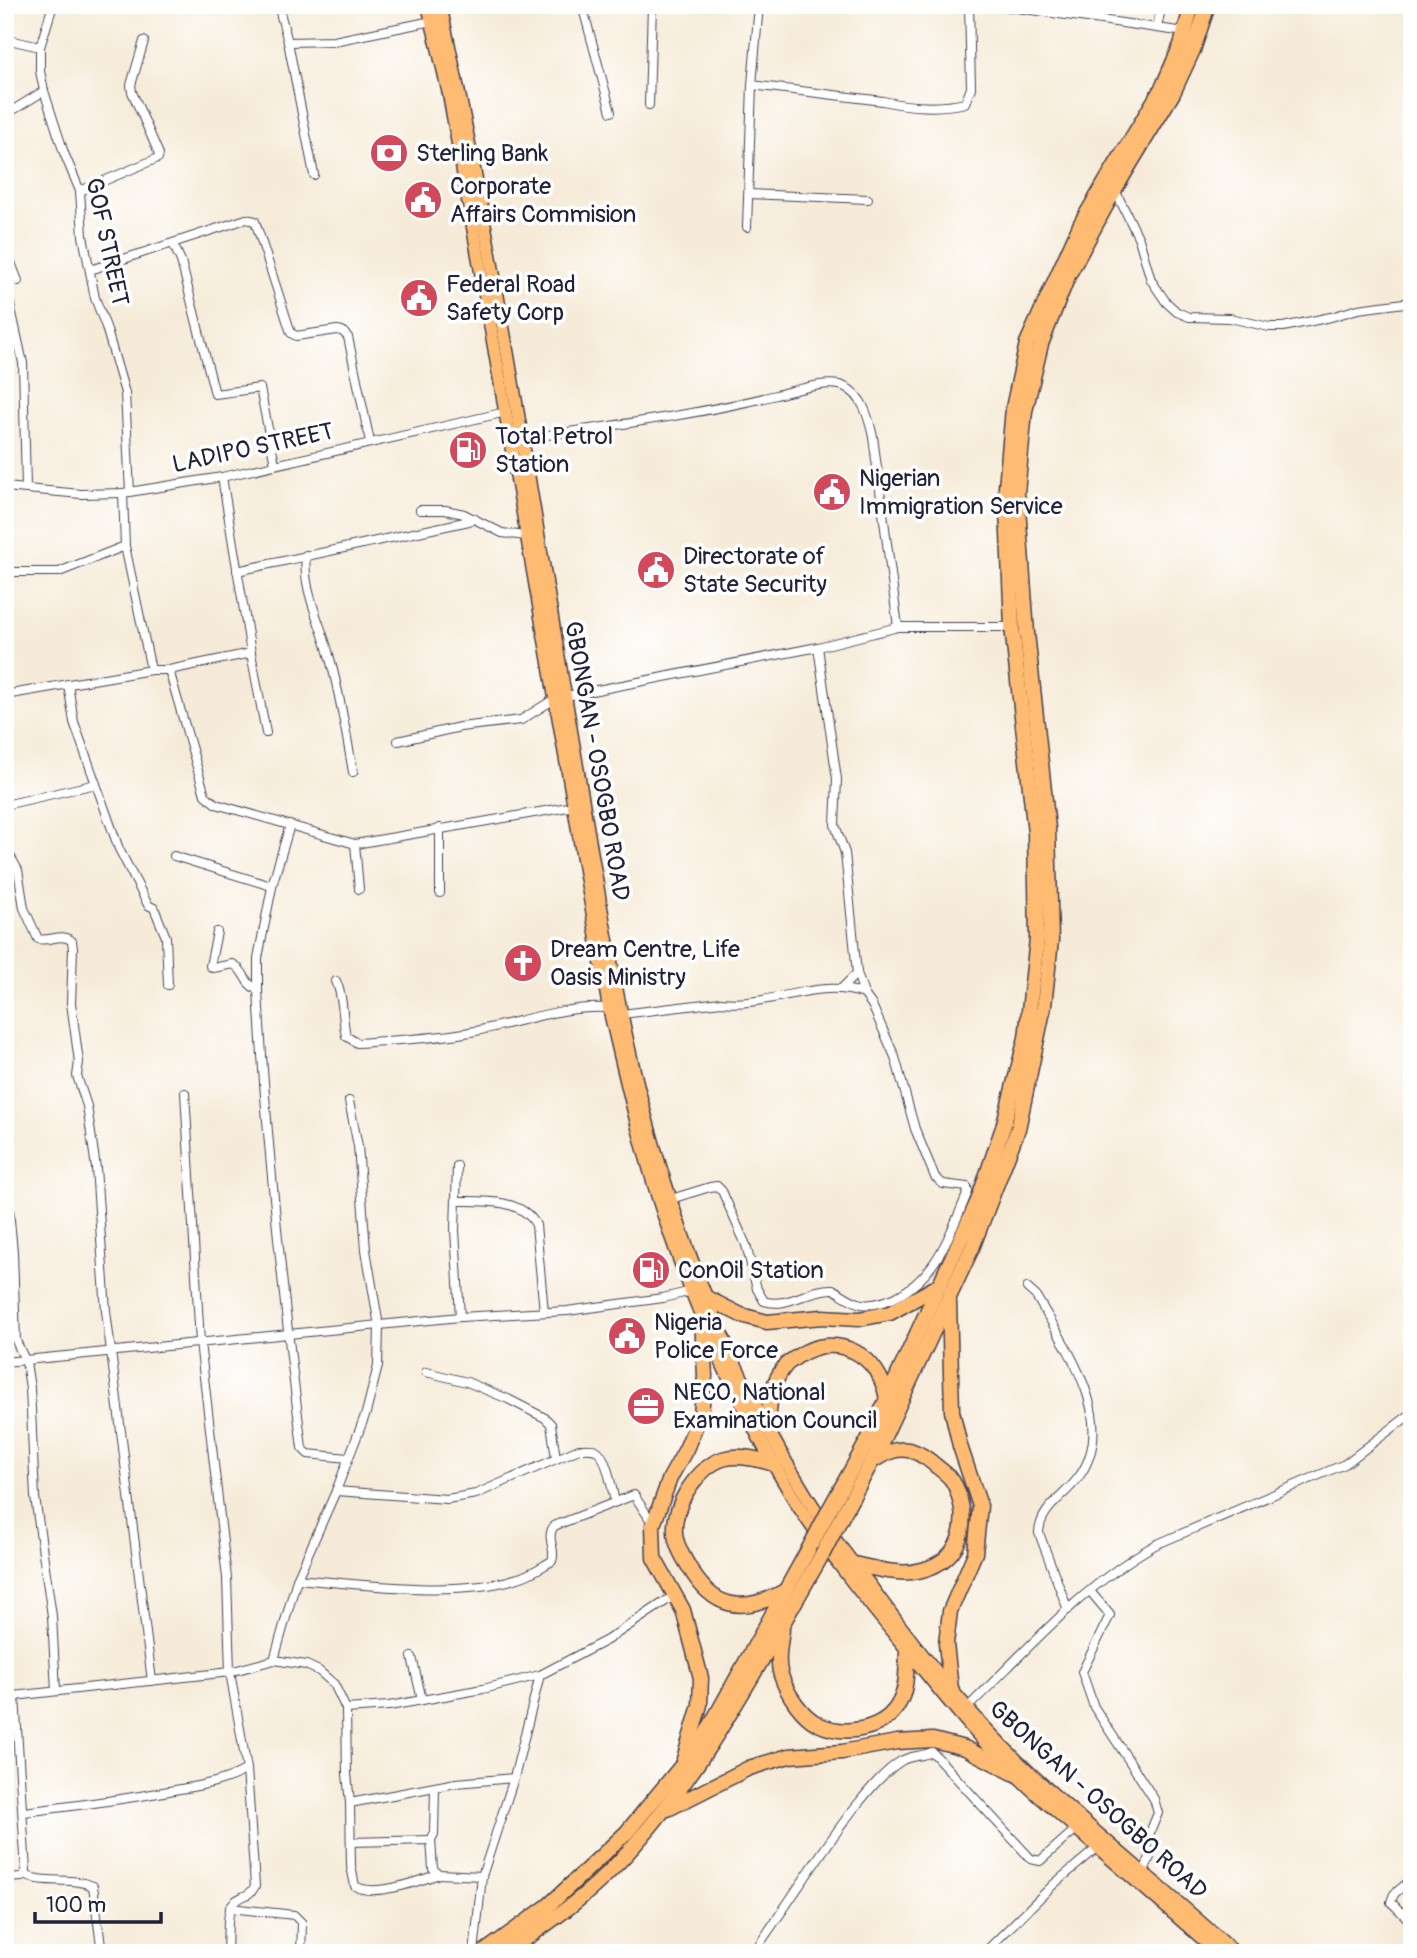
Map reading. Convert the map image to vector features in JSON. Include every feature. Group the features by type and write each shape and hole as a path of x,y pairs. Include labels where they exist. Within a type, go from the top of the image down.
{"highway":[{"path":"483,1953 538,1913 627,1832 702,1741 812,1543 872,1461 944,1291 978,1202 1003,1128 1026,1038 1037,939 1035,833 1012,627 1006,487 1013,408 1027,343 1081,223 1163,86 1185,32 1192,5"},
{"path":"506,1953 606,1875 664,1812 706,1752 822,1555 834,1515 887,1400 944,1291 972,1248 1018,1129 1044,1006 1051,940 1048,828 1027,633 1017,493 1025,411 1041,344 1068,276 1115,189 1173,93 1193,50 1208,5"},
{"path":"707,1298 741,1315 767,1322 822,1317 867,1318 890,1313 944,1291"},
{"path":"944,1291 952,1411 960,1446 980,1506 975,1553 950,1611 946,1644 951,1689"},
{"path":"681,1767 700,1705 701,1678 683,1610 654,1558 653,1525 670,1478 701,1413 705,1376 702,1318"},
{"path":"768,1428 769,1399 775,1383 786,1365 811,1348 843,1346 859,1354 885,1384 887,1400"},
{"path":"854,1564 886,1571 910,1572 933,1567 956,1547 963,1522 958,1493 951,1478 928,1459 912,1450 897,1449 872,1461"},
{"path":"775,1464 746,1456 708,1464 680,1501 674,1532 681,1554 696,1579 714,1597 732,1604 749,1606 762,1604 785,1592"},
{"path":"782,1623 779,1665 785,1685 800,1709 818,1724 839,1729 858,1731 891,1714 905,1690 907,1650"},
{"path":"664,1812 749,1768 789,1756 842,1752 897,1742 933,1740 965,1748 1013,1773"}],"main road":[{"name":"GBONGAN - OSOGBO ROAD","path":"429,5 449,94 526,536 561,697 631,1060 671,1199 707,1298 768,1428 800,1486 854,1564 951,1689 1027,1770 1235,1953"},
{"name":"GBONGAN - OSOGBO ROAD","path":"439,5 481,205 521,439 561,697 574,806 609,1008 633,1111 658,1196 702,1318 775,1464 820,1538 957,1713 1013,1773 1219,1953"}],"street":[{"name":"GOF STREET","path":"53,5 40,47 40,71 64,153 80,191 83,236 95,298 125,393 125,546 151,670"},
{"path":"278,5 288,42 314,175"},
{"path":"582,5 611,112"},
{"path":"649,105 652,5"},
{"path":"747,227 752,85 759,5"},
{"path":"752,85 900,105 953,106 965,103 971,88 969,5"},
{"path":"996,5 1185,32"},
{"path":"1157,27 1162,5"},
{"path":"288,42 334,41 432,21"},
{"path":"5,39 40,47"},
{"path":"80,191 158,158 159,154 131,85 144,41"},
{"path":"5,115 44,91"},
{"path":"1115,189 1139,239 1151,280 1166,302 1177,312 1189,317 1230,318 1269,327 1283,327 1358,309 1412,302"},
{"path":"748,194 868,199"},
{"path":"90,271 246,219 258,224 291,334 296,336 337,330 348,337 370,442"},
{"path":"173,244 181,261 215,394 260,388 275,464"},
{"path":"5,247 18,281"},
{"path":"10,304 23,363 26,488"},
{"path":"521,439 734,406 812,386 846,387 860,401 873,436 898,627"},
{"name":"LADIPO STREET","path":"5,487 81,494 127,492 222,477 506,412"},
{"path":"222,477 266,733"},
{"path":"421,510 445,510 474,518 502,533 526,536"},
{"path":"237,571 474,518"},
{"path":"5,572 59,572 125,546"},
{"path":"306,555 310,596 335,678 353,772"},
{"path":"398,741 460,727 521,720 561,697 818,647 898,627 1012,627"},
{"path":"671,1199 710,1186 717,1186 722,1191 746,1245 757,1289 764,1301 772,1304 785,1302 833,1289 865,1305 882,1303 916,1285 935,1265 968,1192 967,1187 943,1184 934,1177 915,1129 895,1057 857,974 845,853 835,825 837,779 818,647"},
{"path":"5,695 151,670 169,670 251,653"},
{"path":"169,670 205,795 216,804 355,844 574,806"},
{"path":"68,684 74,722 119,849 148,905 154,908 166,937 168,985"},
{"path":"5,805 96,784"},
{"path":"290,825 273,881 258,958 263,1089 302,1448 308,1454 348,1458"},
{"path":"440,828 440,892"},
{"path":"355,844 359,888"},
{"path":"5,847 19,870 24,908 38,939 63,937 72,941 74,955 71,1003 79,1062 77,1076 87,1107 96,1168 106,1311 152,1681"},
{"path":"174,856 268,884 273,881"},
{"path":"217,932 210,966 213,968 233,964 239,967 248,985 258,990"},
{"path":"842,988 857,974"},
{"path":"337,981 341,991 346,1036 357,1043 471,1032 586,1006 609,1008"},
{"path":"622,1014 721,1002 738,1004 827,987 864,994"},
{"path":"185,1093 200,1342 227,1578 230,1672 247,1769 255,1886 252,1892 234,1902 230,1908 227,1953"},
{"path":"274,1660 297,1579 336,1491 378,1366 379,1326 366,1250 358,1146 349,1101"},
{"path":"457,1166 456,1264 460,1317"},
{"path":"5,1167 13,1252 16,1341 26,1362 30,1388 35,1497 52,1616 56,1691"},
{"path":"456,1201 502,1204 524,1211 533,1218 536,1225 544,1312"},
{"path":"1027,1288 1036,1296 1076,1367 1090,1398 1094,1428 1089,1455 1079,1477 1040,1520 1039,1533 1068,1610"},
{"path":"5,1362 460,1317 544,1312 663,1298 692,1291"},
{"path":"426,1372 467,1381 545,1418 551,1424 556,1458"},
{"path":"967,1708 1068,1610 1126,1562 1155,1545 1345,1464 1412,1413"},
{"path":"336,1491 447,1499 462,1497 476,1494 579,1448 597,1450 605,1461 615,1503"},
{"path":"297,1579 380,1586 485,1586 520,1578 553,1559 550,1534 554,1526 634,1495 653,1525"},
{"path":"1090,1591 1110,1615 1082,1672 1100,1717 1154,1798 1158,1813 1146,1842 1150,1857 1144,1872"},
{"path":"346,1709 422,1700 540,1675 607,1640 675,1595"},
{"path":"412,1657 422,1700"},
{"path":"24,1875 24,1812 10,1697 230,1672 274,1660 306,1665 326,1675 334,1684 346,1709 346,1774 350,1803 351,1866 355,1886 361,1890 392,1888 439,1874 482,1876"},
{"path":"474,1953 482,1876 514,1779 540,1675"},
{"path":"753,1953 832,1837 858,1804 889,1771 913,1756 921,1757 932,1752 1031,1859 1040,1861 1076,1829"},
{"path":"24,1812 119,1801 227,1780 247,1769"},
{"path":"350,1803 480,1780 514,1779"},
{"path":"435,1787 433,1869 439,1874"},
{"path":"351,1842 432,1840"},
{"path":"984,1953 1054,1884 1097,1848"},
{"path":"5,1878 24,1875 35,1880 84,1882 93,1886 102,1953"},
{"path":"1412,1879 1394,1894 1391,1902 1412,1923"},
{"path":"230,1908 294,1915 302,1923 301,1953"}],"place":[{"name":"Sterling Bank","path":"389,153"},
{"name":"Corporate Affairs Commision","path":"423,200"},
{"name":"Federal Road Safety Corp","path":"419,298"},
{"name":"Total Petrol Station","path":"468,450"},
{"name":"Nigerian Immigration Service","path":"832,492"},
{"name":"Directorate of State Security","path":"656,570"},
{"name":"Dream Centre, Life Oasis Ministry","path":"523,963"},
{"name":"ConOil Station","path":"651,1270"},
{"name":"Nigeria Police Force","path":"627,1336"},
{"name":"NECO, National Examination Council","path":"646,1406"}]}
